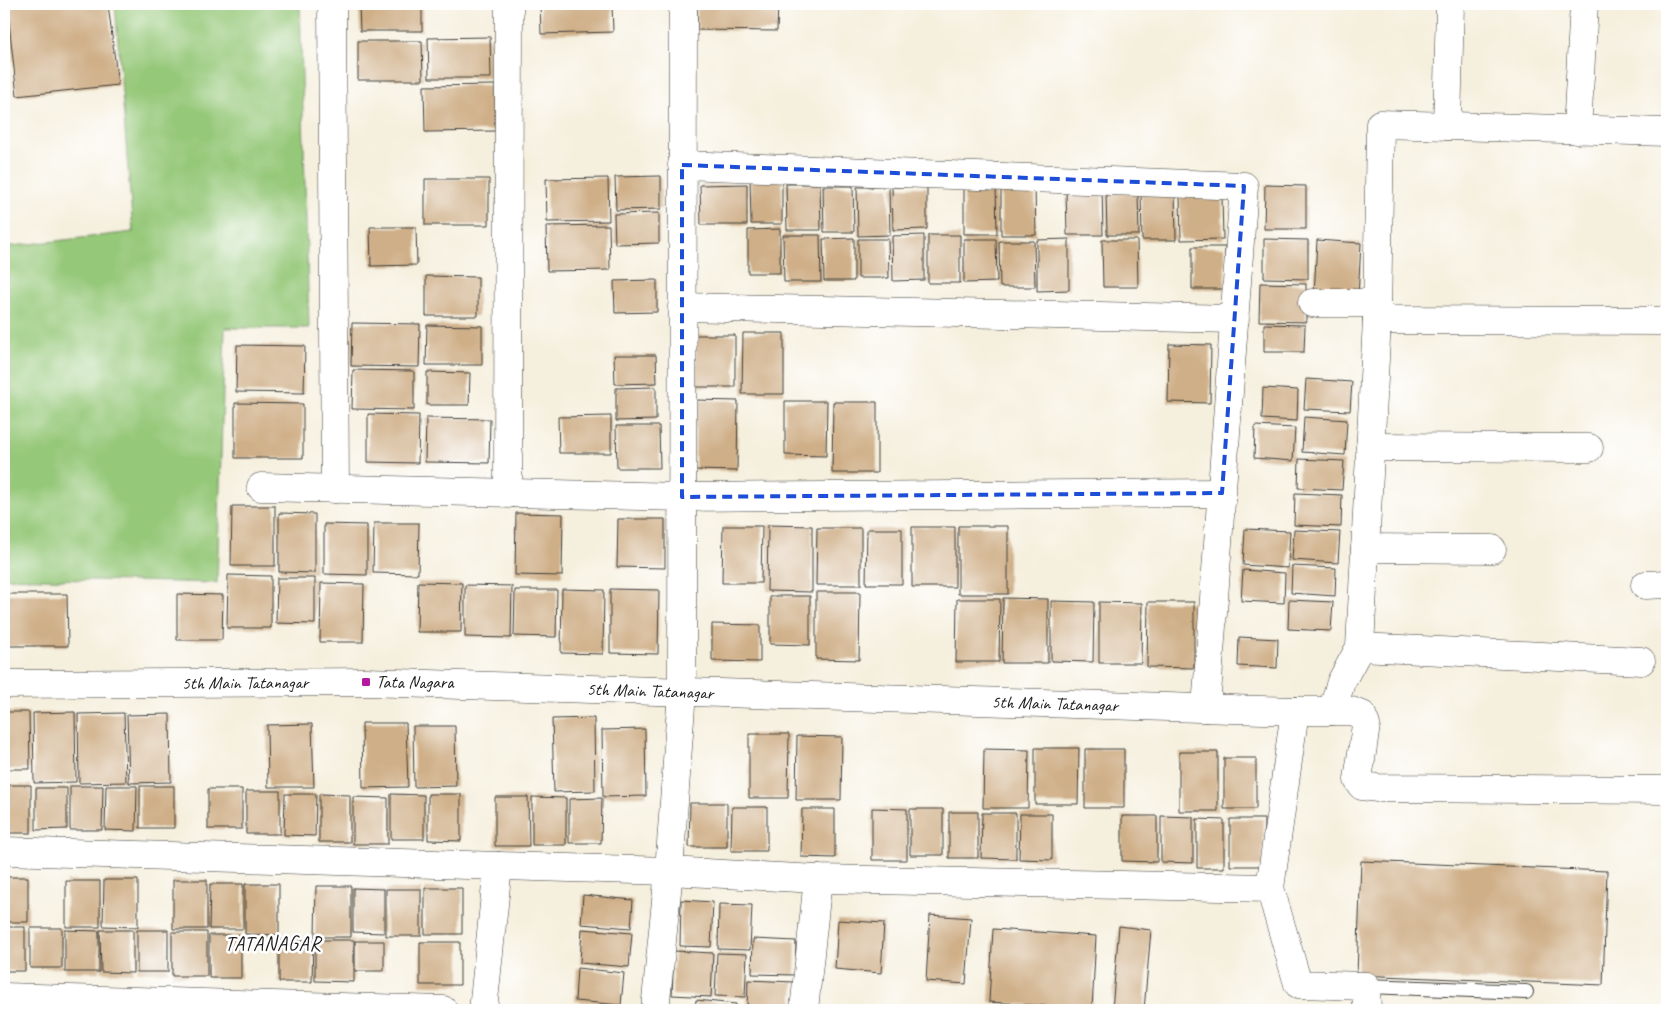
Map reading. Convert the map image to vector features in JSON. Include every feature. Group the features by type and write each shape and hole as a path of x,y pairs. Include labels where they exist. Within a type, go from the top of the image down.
{"street":[{"path":"332,4 336,489"},
{"path":"508,494 509,4"},
{"path":"655,1010 669,871 682,692 683,4"},
{"path":"1447,126 1450,4"},
{"path":"1578,130 1584,4"},
{"path":"1332,712 1341,682 1360,647 1377,312 1380,124 1667,132"},
{"path":"682,165 1244,186 1206,708"},
{"path":"1312,303 1377,312 1667,321"},
{"path":"682,307 1235,319"},
{"path":"1370,447 1589,448"},
{"path":"261,487 682,497 1222,493"},
{"path":"1365,548 1492,549"},
{"path":"1360,647 1640,661"},
{"name":"5th Main Tatanagar","path":"4,684 357,682 1295,711 1351,711 1362,715 1366,725 1358,780 1362,786 1378,788 1667,790"},
{"path":"1295,711 1270,888 1298,984 1366,998"},
{"path":"4,851 669,871 818,879 1270,888"},
{"path":"483,1010 498,866"},
{"path":"804,1010 818,879"},
{"path":"4,997 443,1010"}],"lane":[{"path":"1366,998 1526,992"}],"highlighted area":[{"path":"682,165 1244,186 1222,493 682,497"}],"green space":[{"path":"115,4 300,4 309,328 225,328 217,583 4,578 4,247 133,232"}],"building":[{"path":"7,4 108,4 118,85 17,96"},
{"path":"359,4 422,4 422,31 360,31"},
{"path":"540,4 612,4 613,32 541,34"},
{"path":"697,4 778,4 777,31 697,30"},
{"path":"490,37 491,78 429,78 428,38"},
{"path":"358,41 422,41 423,80 358,80"},
{"path":"495,85 495,131 425,132 424,86"},
{"path":"661,176 661,209 616,210 615,177"},
{"path":"608,178 609,221 547,222 546,179"},
{"path":"425,179 489,179 489,225 425,225"},
{"path":"750,179 782,179 782,224 751,224"},
{"path":"747,184 747,225 701,225 700,185"},
{"path":"786,184 820,184 821,230 787,230"},
{"path":"1265,185 1306,186 1306,229 1264,229"},
{"path":"823,186 853,186 854,232 824,232"},
{"path":"857,187 889,187 890,235 858,236"},
{"path":"892,187 927,187 927,229 893,230"},
{"path":"964,187 996,187 997,234 964,234"},
{"path":"1001,187 1035,187 1036,235 1001,235"},
{"path":"1102,188 1103,235 1067,235 1066,189"},
{"path":"1175,192 1176,240 1142,240 1141,193"},
{"path":"1106,193 1138,193 1139,235 1107,235"},
{"path":"1222,196 1223,239 1181,240 1180,197"},
{"path":"659,213 659,243 615,244 614,214"},
{"path":"609,225 610,270 547,271 546,226"},
{"path":"370,227 416,227 417,265 371,266"},
{"path":"780,229 780,273 748,273 748,230"},
{"path":"783,235 820,235 821,282 784,282"},
{"path":"924,235 924,280 893,281 892,236"},
{"path":"928,235 960,235 960,283 928,283"},
{"path":"854,238 854,281 824,281 823,239"},
{"path":"858,239 888,239 889,278 858,278"},
{"path":"964,239 996,239 997,282 964,283"},
{"path":"1069,239 1069,290 1037,291 1037,240"},
{"path":"1264,239 1308,240 1308,279 1264,278"},
{"path":"1102,240 1137,240 1138,287 1103,287"},
{"path":"1317,240 1361,243 1358,297 1314,295"},
{"path":"999,241 1034,241 1035,287 1000,287"},
{"path":"1192,247 1225,247 1225,289 1192,289"},
{"path":"426,276 478,277 478,316 426,316"},
{"path":"657,280 657,312 615,313 614,281"},
{"path":"1260,283 1306,284 1306,322 1259,321"},
{"path":"352,323 420,324 419,367 351,366"},
{"path":"1264,324 1305,325 1304,352 1264,352"},
{"path":"427,325 482,326 482,365 426,365"},
{"path":"743,333 784,333 784,394 742,394"},
{"path":"696,335 735,335 735,387 696,387"},
{"path":"1169,344 1211,345 1210,403 1168,402"},
{"path":"237,345 305,346 304,393 236,392"},
{"path":"614,355 656,355 657,383 615,384"},
{"path":"353,370 414,371 414,410 352,409"},
{"path":"427,372 470,373 469,405 427,405"},
{"path":"1306,379 1352,382 1350,411 1304,409"},
{"path":"656,387 656,420 616,421 616,388"},
{"path":"1263,388 1298,390 1297,421 1262,419"},
{"path":"695,400 738,401 737,471 695,470"},
{"path":"785,401 827,401 826,456 785,455"},
{"path":"833,402 877,402 877,473 832,473"},
{"path":"235,403 303,404 303,458 235,458"},
{"path":"368,414 419,415 418,463 368,462"},
{"path":"611,416 611,453 559,453 558,417"},
{"path":"1304,417 1347,420 1345,455 1302,452"},
{"path":"426,418 490,419 489,463 425,462"},
{"path":"616,426 659,426 660,468 617,468"},
{"path":"1255,426 1295,428 1293,461 1254,458"},
{"path":"1299,459 1344,461 1342,490 1298,488"},
{"path":"1295,493 1342,495 1341,527 1294,525"},
{"path":"232,506 275,506 275,566 231,566"},
{"path":"279,513 315,514 315,573 279,572"},
{"path":"516,513 563,514 562,576 515,575"},
{"path":"618,519 665,519 665,568 617,567"},
{"path":"374,523 419,523 418,574 373,573"},
{"path":"324,524 367,525 367,575 324,574"},
{"path":"768,525 812,526 812,592 767,591"},
{"path":"723,526 762,526 761,583 722,583"},
{"path":"958,526 1008,526 1008,594 958,594"},
{"path":"912,527 955,527 955,587 912,587"},
{"path":"817,528 861,528 861,585 816,585"},
{"path":"867,529 902,529 902,584 866,584"},
{"path":"1245,529 1290,531 1288,568 1243,565"},
{"path":"1294,530 1340,532 1338,563 1292,560"},
{"path":"1292,566 1336,568 1335,596 1291,593"},
{"path":"1243,570 1285,573 1284,603 1241,601"},
{"path":"228,575 271,576 271,628 227,628"},
{"path":"277,578 315,578 315,624 276,623"},
{"path":"418,582 462,583 461,632 417,632"},
{"path":"321,583 364,584 363,642 320,642"},
{"path":"465,585 512,586 511,638 465,637"},
{"path":"562,589 604,590 603,654 561,653"},
{"path":"610,589 659,590 658,654 610,653"},
{"path":"515,590 557,590 556,637 514,636"},
{"path":"816,592 860,592 859,660 816,659"},
{"path":"4,594 67,594 68,646 4,646"},
{"path":"177,594 223,595 222,640 177,640"},
{"path":"770,596 810,596 810,645 770,644"},
{"path":"1003,598 1048,599 1048,663 1002,663"},
{"path":"957,599 1000,599 999,662 956,662"},
{"path":"1289,600 1333,602 1331,631 1288,629"},
{"path":"1051,601 1094,602 1093,662 1051,661"},
{"path":"1099,602 1142,603 1141,663 1099,663"},
{"path":"1148,602 1194,602 1194,668 1147,667"},
{"path":"712,624 760,625 760,662 712,661"},
{"path":"1239,637 1278,639 1277,668 1238,666"},
{"path":"4,712 29,712 30,769 4,769"},
{"path":"75,712 76,782 34,783 33,713"},
{"path":"124,713 126,782 79,783 78,714"},
{"path":"170,714 171,782 129,783 127,715"},
{"path":"594,718 595,791 554,792 552,719"},
{"path":"362,723 406,723 408,787 363,788"},
{"path":"312,724 314,787 268,787 267,725"},
{"path":"413,726 455,726 456,786 414,787"},
{"path":"645,729 646,796 603,797 602,730"},
{"path":"749,734 789,734 788,798 749,798"},
{"path":"797,736 842,737 841,800 796,800"},
{"path":"1035,748 1079,748 1078,804 1035,804"},
{"path":"984,749 1029,750 1028,808 983,808"},
{"path":"1085,749 1124,749 1124,808 1085,808"},
{"path":"1179,752 1218,752 1218,811 1179,811"},
{"path":"1224,758 1256,758 1256,809 1224,809"},
{"path":"4,785 31,785 31,833 4,833"},
{"path":"70,786 103,786 102,830 70,830"},
{"path":"106,786 137,786 136,831 105,830"},
{"path":"140,786 174,786 174,828 140,828"},
{"path":"36,788 67,788 67,829 36,830"},
{"path":"208,789 242,789 242,829 208,829"},
{"path":"246,791 280,791 280,834 246,834"},
{"path":"285,794 316,794 315,836 284,835"},
{"path":"319,794 350,795 350,842 319,842"},
{"path":"391,794 424,795 424,839 391,839"},
{"path":"428,794 461,794 461,841 428,840"},
{"path":"353,797 388,798 388,844 353,844"},
{"path":"495,797 528,797 529,846 495,846"},
{"path":"532,797 566,798 566,845 532,845"},
{"path":"602,798 601,843 569,843 569,799"},
{"path":"690,803 727,803 727,847 689,847"},
{"path":"732,807 767,807 767,851 731,851"},
{"path":"872,808 907,809 907,860 872,860"},
{"path":"802,809 835,809 835,858 801,857"},
{"path":"910,809 943,809 943,855 910,855"},
{"path":"949,812 978,812 978,858 949,858"},
{"path":"982,813 1016,813 1016,859 981,858"},
{"path":"1020,814 1052,814 1052,860 1019,859"},
{"path":"1122,816 1157,816 1157,862 1122,861"},
{"path":"1161,816 1193,817 1193,863 1161,862"},
{"path":"1197,819 1224,820 1224,868 1197,868"},
{"path":"1230,819 1264,819 1263,866 1230,866"},
{"path":"1361,861 1607,871 1603,985 1357,975"},
{"path":"4,877 28,877 28,922 4,922"},
{"path":"104,880 138,880 138,927 103,926"},
{"path":"173,880 207,880 207,929 173,929"},
{"path":"66,881 100,881 100,927 66,927"},
{"path":"210,884 243,884 243,929 209,929"},
{"path":"245,884 279,884 279,935 245,934"},
{"path":"316,886 351,886 351,937 315,937"},
{"path":"353,888 384,889 384,933 353,932"},
{"path":"425,888 462,888 462,934 425,934"},
{"path":"386,889 421,889 421,936 386,936"},
{"path":"583,895 633,900 631,928 581,924"},
{"path":"681,900 713,902 711,947 680,946"},
{"path":"719,904 752,905 750,950 718,949"},
{"path":"930,915 971,918 966,984 926,981"},
{"path":"838,920 884,923 881,973 835,969"},
{"path":"1119,926 1151,930 1144,1010 1112,1010"},
{"path":"4,927 25,927 25,971 4,971"},
{"path":"30,928 62,928 62,968 30,968"},
{"path":"582,929 632,933 629,967 580,963"},
{"path":"993,929 1096,936 1092,1009 989,1002"},
{"path":"65,930 99,931 99,972 65,972"},
{"path":"100,930 133,930 133,973 101,972"},
{"path":"137,930 168,930 168,972 137,972"},
{"path":"172,932 207,932 207,976 172,976"},
{"path":"209,935 241,935 241,978 209,978"},
{"path":"753,939 796,941 795,975 752,974"},
{"path":"279,940 313,940 312,982 279,982"},
{"path":"315,940 354,940 354,982 315,981"},
{"path":"355,941 384,941 384,971 355,971"},
{"path":"420,942 460,942 460,985 420,985"},
{"path":"674,951 713,953 711,997 672,995"},
{"path":"717,953 747,954 745,997 715,996"},
{"path":"577,968 624,973 621,1005 575,1001"},
{"path":"748,980 794,982 792,1010 747,1008"},
{"path":"696,1000 736,1004 735,1010 695,1010"}],"place":[{"name":"Tata Nagara","path":"366,682"}],"district":[{"name":"TATANAGAR","path":"273,943"}]}
